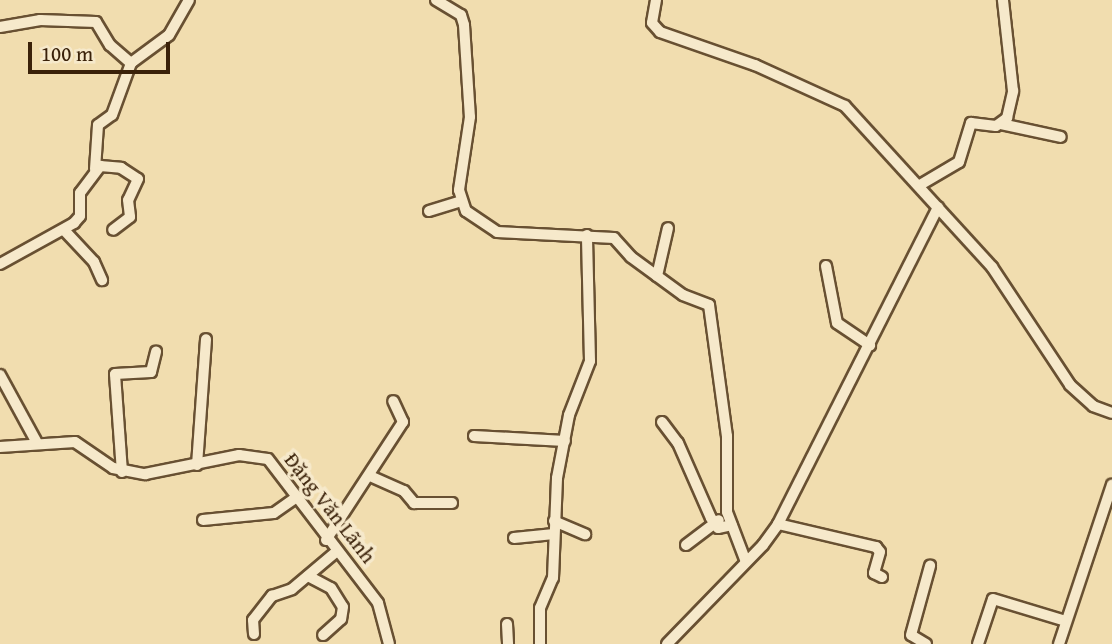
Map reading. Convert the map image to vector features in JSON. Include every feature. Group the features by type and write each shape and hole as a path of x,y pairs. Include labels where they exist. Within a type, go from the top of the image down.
{"street":[{"path":"0,264 64,230 80,216 80,193 95,169 98,125 112,115 131,62 169,35 189,0"},
{"path":"436,0 461,15 464,25 470,117 460,170 461,201 477,222 497,233 614,238 657,276 710,308 727,436 727,512 746,562"},
{"path":"656,0 652,23 660,32 755,65 845,106 920,185 992,267 1070,385 1093,406 1112,413"},
{"path":"1001,124 1007,118 1013,91 1003,0"},
{"path":"0,27 40,20 96,22 110,45 131,62"},
{"path":"920,185 931,174 959,162 971,123 1001,124 1061,137"},
{"path":"95,169 117,167 138,179 128,200 130,217 113,230"},
{"path":"429,211 461,201"},
{"path":"667,644 746,562 778,524 938,207"},
{"path":"657,276 668,228"},
{"path":"64,230 94,262 102,280"},
{"path":"540,644 540,608 553,578 554,522 569,415 590,361 587,236"},
{"path":"826,266 836,323 870,345"},
{"path":"197,465 206,339"},
{"path":"122,472 115,374 151,372 156,352"},
{"path":"0,375 37,443"},
{"path":"326,540 403,422 393,401"},
{"path":"662,422 678,443 715,524 718,528 732,525"},
{"path":"474,436 565,441"},
{"path":"0,447 75,442 122,472"},
{"name":"Đặng Văn Lãnh","path":"122,472 145,474 239,455 260,456 275,465 326,540 378,603 390,644"},
{"path":"370,476 404,491 414,502 452,503"},
{"path":"1059,644 1112,485"},
{"path":"203,520 274,513 296,497"},
{"path":"686,545 727,512"},
{"path":"554,522 586,534"},
{"path":"778,524 876,547 880,552 874,573 882,577"},
{"path":"514,538 554,534"},
{"path":"254,634 253,620 272,596 292,589 337,552"},
{"path":"926,644 911,635 930,566"},
{"path":"308,576 331,589 343,607 341,619 323,635"},
{"path":"978,644 991,603 997,598 1066,621"},
{"path":"507,624 508,644"}]}
